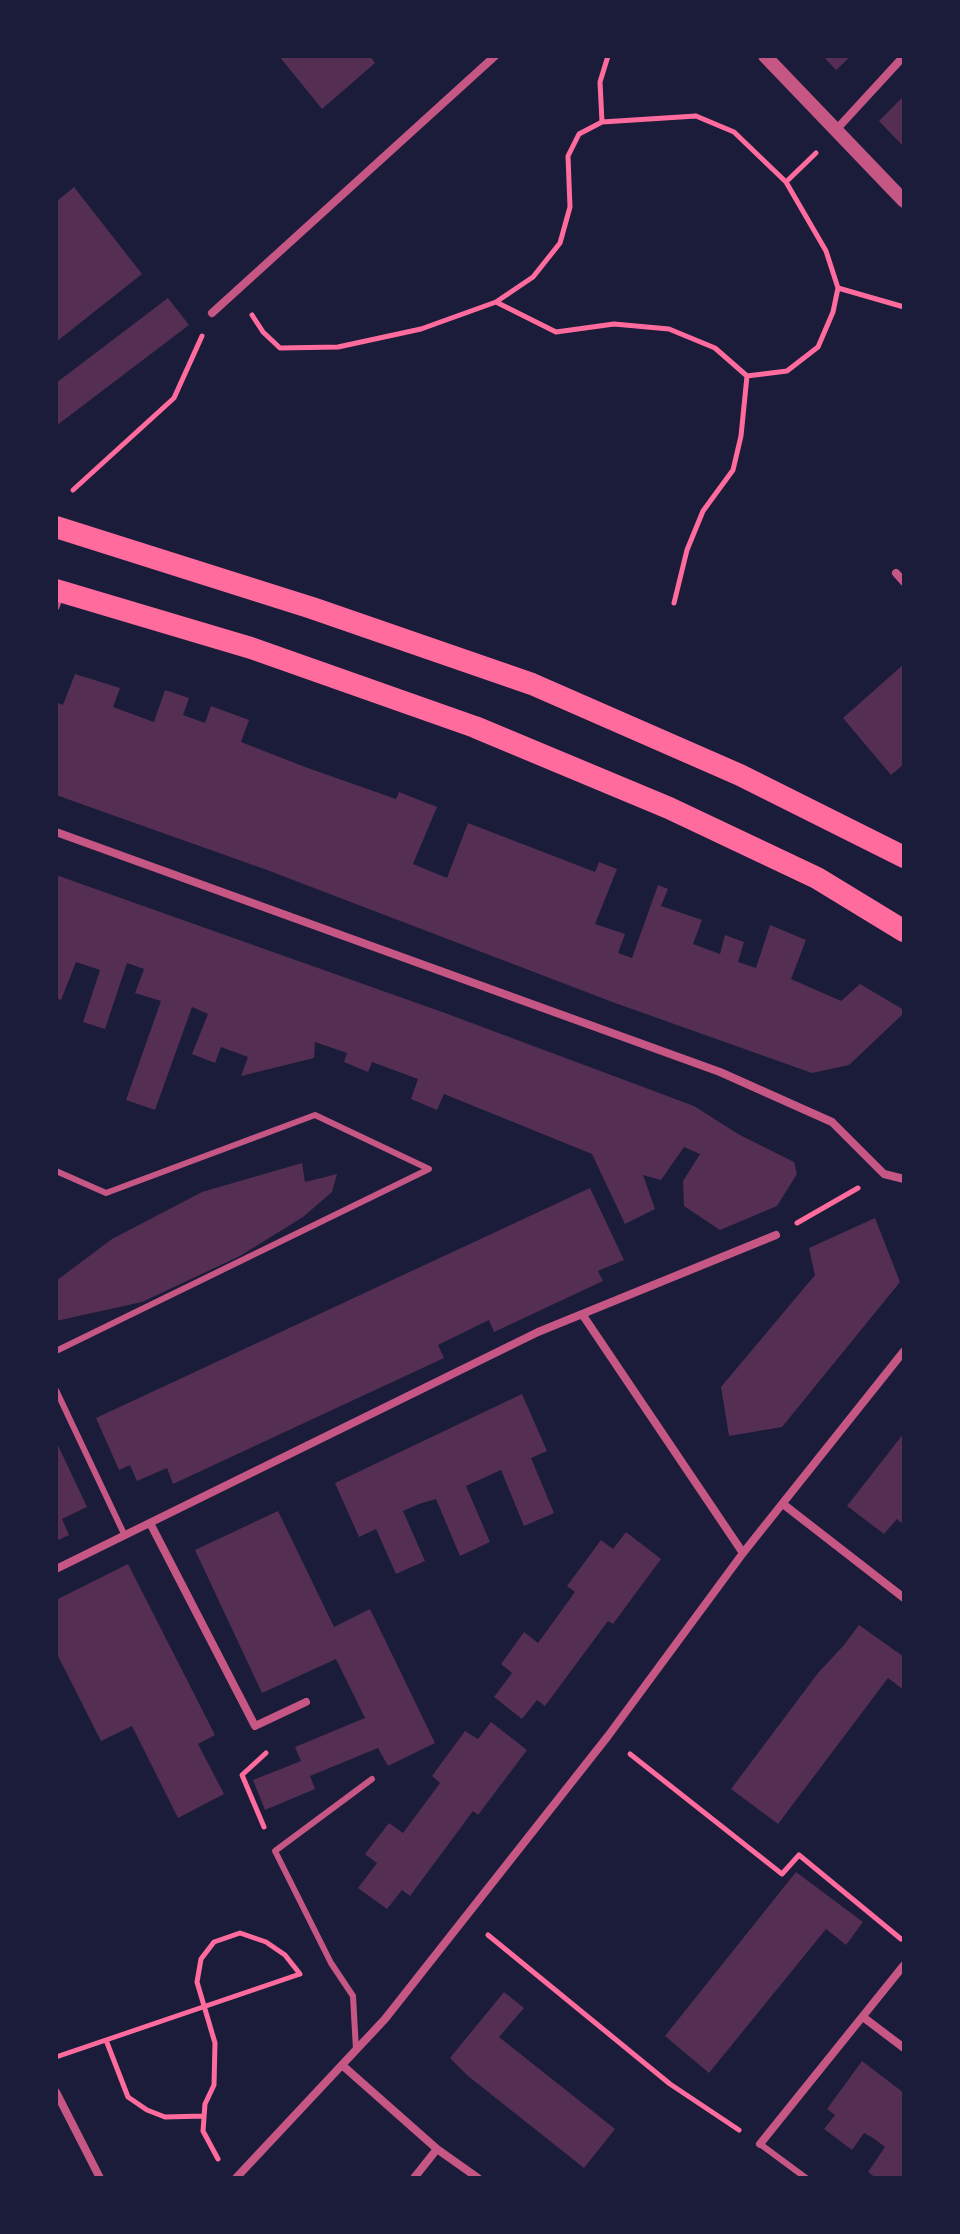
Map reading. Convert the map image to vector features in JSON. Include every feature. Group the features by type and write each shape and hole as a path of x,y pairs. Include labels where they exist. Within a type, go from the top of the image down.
{"highway":[{"path":"56,527 312,608 532,684 740,775 904,857"},
{"path":"58,596 251,648 475,727 669,808 817,878 904,931"}],"street":[{"path":"212,313 495,56"},
{"path":"765,56 904,201"},
{"path":"835,131 904,56"},
{"path":"896,573 904,582"},
{"path":"56,832 720,1072 832,1122 884,1174 904,1179"},
{"path":"56,1569 538,1332 776,1235"},
{"path":"582,1314 743,1553"},
{"path":"236,2178 385,2019 608,1736 743,1553 904,1351"},
{"path":"783,1504 904,1598"},
{"path":"150,1523 255,1726 306,1702"},
{"path":"760,2144 904,1965"},
{"path":"863,2017 904,2048"},
{"path":"342,2065 437,2149 478,2178"},
{"path":"56,2092 100,2178"},
{"path":"414,2178 437,2149"}],"lane":[{"path":"56,1171 106,1193 315,1115 429,1169 56,1351"},
{"path":"56,1390 125,1536"},
{"path":"356,2050 353,1996 331,1963 275,1851 372,1779"},
{"path":"760,2144 806,2178"}],"path":[{"path":"602,122 600,82 608,56"},
{"path":"236,291 263,332 280,348 338,347 421,329 496,302 533,277 560,243 570,207 568,156 579,134 602,122 696,116 734,132 786,182 826,251 838,288 833,312 818,347 787,371 747,376 715,348 669,329 614,324 556,332 496,302"},
{"path":"786,182 835,131"},
{"path":"838,288 904,307"},
{"path":"73,490 174,398 212,313"},
{"path":"674,603 687,550 703,511 733,470 741,436 747,376"},
{"path":"776,1235 884,1174"},
{"path":"255,1726 266,1754 242,1775 275,1851"},
{"path":"608,1736 782,1874 799,1855 904,1942"},
{"path":"465,1917 670,2084 760,2144"},
{"path":"222,2166 203,2131 205,2104 214,2085 215,2043 197,1982 201,1959 214,1942 240,1933 266,1942 285,1955 300,1974"},
{"path":"56,2057 331,1963"},
{"path":"106,2040 128,2097 147,2110 165,2117 204,2116"}],"building":[{"path":"279,56 370,56 375,63 322,109"},
{"path":"823,56 851,56 836,70"},
{"path":"904,96 904,147 879,121"},
{"path":"74,187 142,274 56,342 56,202"},
{"path":"168,298 189,325 56,426 56,383"},
{"path":"904,664 904,764 891,775 843,718"},
{"path":"75,674 120,688 113,707 154,722 165,690 189,698 183,715 205,723 211,706 249,720 241,742 396,799 399,792 437,807 413,864 447,878 468,823 595,872 599,862 617,869 595,924 625,934 618,953 632,958 658,885 668,889 661,906 702,920 693,944 720,954 725,935 744,942 738,962 756,968 770,925 806,940 791,979 841,1001 860,984 904,1010 904,1013 849,1065 812,1073 615,1003 267,870 56,795 56,702 63,705"},
{"path":"56,875 445,1013 694,1106 738,1134 794,1162 797,1174 777,1206 720,1230 684,1206 683,1181 700,1154 684,1147 661,1180 643,1175 655,1209 625,1224 592,1154 444,1094 437,1110 411,1099 418,1079 372,1062 368,1072 344,1062 347,1053 315,1042 314,1058 241,1076 248,1057 221,1047 215,1063 192,1054 208,1014 192,1007 155,1110 126,1100 161,1001 135,993 144,969 127,963 105,1029 83,1022 100,970 76,962 61,1000 56,998"},
{"path":"302,1163 305,1182 337,1174 332,1192 303,1217 240,1256 142,1302 56,1321 56,1281 112,1239 202,1192"},
{"path":"590,1188 624,1260 598,1271 603,1281 494,1332 489,1320 438,1345 444,1358 173,1484 167,1468 137,1481 130,1465 119,1470 96,1418"},
{"path":"875,1218 900,1282 782,1427 729,1436 721,1387 815,1275 809,1248"},
{"path":"522,1394 547,1451 531,1458 554,1513 524,1526 501,1470 466,1486 490,1542 460,1556 436,1499 419,1504 403,1511 425,1561 396,1574 376,1529 359,1537 335,1483"},
{"path":"904,1433 904,1525 897,1519 884,1534 847,1506"},
{"path":"56,1441 87,1507 62,1519 69,1535 56,1541"},
{"path":"278,1511 334,1627 370,1609 435,1743 388,1766 378,1748 310,1776 315,1789 265,1810 253,1780 301,1761 295,1747 365,1718 336,1659 262,1693 195,1550"},
{"path":"626,1532 661,1559 613,1624 608,1621 545,1706 537,1700 522,1719 494,1697 512,1673 501,1664 524,1632 538,1643 575,1592 567,1586 601,1540 613,1549"},
{"path":"128,1564 215,1735 198,1744 224,1794 178,1818 132,1726 101,1741 56,1652 56,1600"},
{"path":"859,1625 904,1657 904,1690 888,1678 778,1824 731,1789 818,1673"},
{"path":"491,1722 527,1750 478,1815 473,1811 410,1896 402,1890 387,1909 358,1888 377,1863 365,1854 389,1823 403,1833 440,1783 432,1776 465,1731 478,1739"},
{"path":"796,1872 863,1922 846,1945 826,1929 709,2073 665,2036"},
{"path":"504,1992 524,2008 499,2037 615,2129 584,2168 468,2076 450,2058"},
{"path":"862,2061 904,2093 904,2175 901,2178 876,2178 868,2172 885,2147 873,2138 864,2133 852,2150 824,2129 835,2115 827,2109"}]}
